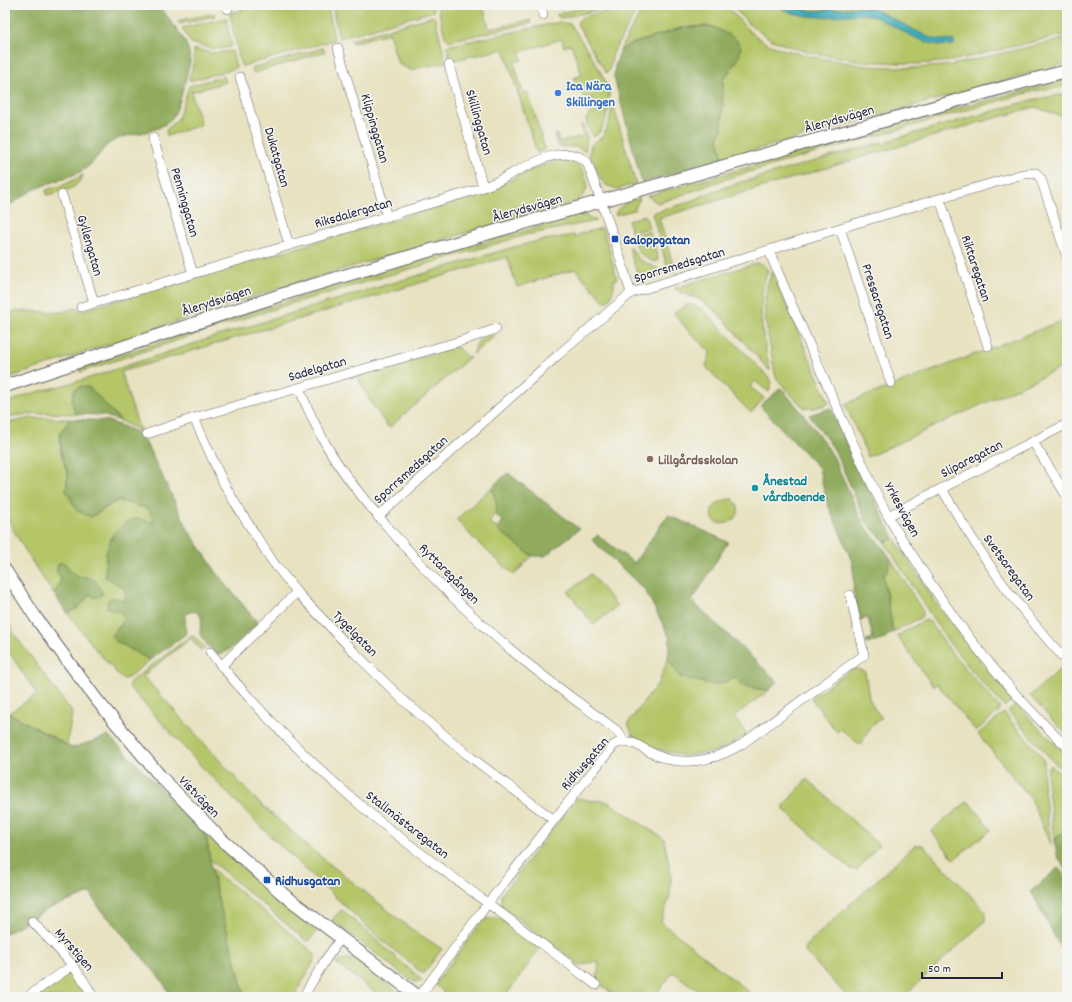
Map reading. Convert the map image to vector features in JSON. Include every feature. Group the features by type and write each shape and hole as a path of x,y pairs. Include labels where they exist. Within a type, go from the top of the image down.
{"main road":[{"name":"Ålerydsvägen","path":"5,386 292,291 819,139 1066,71"},
{"name":"Vistvägen","path":"5,570 36,618 78,676 122,731 160,776 221,839 284,895 419,997"}],"street":[{"path":"541,5 543,15"},
{"name":"Klippinggatan","path":"338,48 387,217"},
{"name":"Skillinggatan","path":"449,65 483,187"},
{"name":"Dukatgatan","path":"240,77 288,245"},
{"name":"Penninggatan","path":"153,138 193,274"},
{"name":"Riksdalergatan","path":"81,306 462,195 498,181 534,163 564,154 577,155 587,162 601,201"},
{"name":"Sporrsmedsgatan","path":"378,517 558,355 632,293 840,228 1023,174 1036,173 1041,179 1067,257"},
{"name":"Gyllengatan","path":"62,194 94,303"},
{"name":"Riktaregatan","path":"940,199 988,346"},
{"path":"601,201 632,293"},
{"name":"Pressaregatan","path":"840,228 891,383"},
{"name":"Yrkesvägen","path":"769,251 810,348 888,516 934,589 964,631 1019,698 1067,747"},
{"name":"Sadelgatan","path":"147,434 194,418 496,329"},
{"name":"Ryttaregången","path":"299,388 314,422 353,486 410,554 483,626 550,682 616,730 620,734 623,742"},
{"name":"Tygelgatan","path":"194,418 223,482 238,508 273,562 297,592 355,653 403,700 468,755 554,820"},
{"name":"Sliparegatan","path":"888,516 1067,424"},
{"path":"1033,442 1067,496"},
{"name":"Svetsaregatan","path":"942,489 967,531 1001,581 1038,629 1062,656"},
{"path":"220,666 297,592"},
{"name":"Ridhusgatan","path":"419,997 488,903 611,749 618,743 633,743 659,756 672,760 697,761 720,756 730,752 742,744 864,655 850,595"},
{"name":"Stallmästaregatan","path":"210,652 220,666 255,705 299,749 366,811 405,842 596,984"},
{"name":"Myrstigen","path":"32,921 73,965 89,987 93,997"},
{"path":"303,997 341,938"},
{"path":"27,997 73,965"}],"green space":[{"path":"5,5 70,5 81,9 92,9 117,5 155,5 167,16 184,39 188,47 190,62 178,107 172,118 167,123 153,130 115,140 106,146 85,169 35,189 8,207 5,194"},
{"path":"251,5 328,5 334,40 243,66 241,65 230,13 241,11 241,7"},
{"path":"332,5 432,5 434,11 339,38"},
{"path":"437,5 483,5 489,29 530,20 531,23 449,41 445,37"},
{"path":"596,5 622,5 561,18 558,17 557,14"},
{"path":"637,5 638,8 613,53 609,71 606,73 577,24 582,17"},
{"path":"645,5 726,5 750,32 766,43 781,49 808,56 866,66 916,68 952,65 1067,38 1067,63 723,159 718,138 722,129 723,80 739,58 714,27 703,26 681,28 629,45 620,51"},
{"path":"731,5 1067,5 1067,34 951,61 918,64 864,61 813,53 772,40 750,25"},
{"path":"215,13 215,16 180,24 177,21"},
{"path":"433,16 435,18 446,62 411,70 398,64 389,33 352,43 351,40"},
{"path":"227,18 232,45 230,47 214,49 191,43 182,28"},
{"path":"560,22 570,24 582,42 606,83 609,91 609,97 605,103 595,108 592,97 586,98 577,91 574,78 582,75 571,44 564,47 562,39 520,52 522,60 514,62 523,93 528,92 545,149 537,153 504,49 450,61 447,46"},
{"path":"703,26 714,27 734,38 741,46 739,58 723,80 722,129 718,138 723,159 642,183 614,77 615,66 620,51 629,45 681,28"},
{"path":"323,48 325,52 253,73 252,68"},
{"path":"194,49 212,53 232,51 236,68 190,81 194,61"},
{"path":"224,76 226,82 191,92 201,125 167,136 166,130 178,119 189,86"},
{"path":"1067,79 1067,86 1034,91 735,176 658,203 647,196 945,111"},
{"path":"1067,94 1067,118 1035,107 659,218 675,271 669,273 652,213 683,204 722,188 742,182 882,142 883,145 887,144 887,141 1036,99"},
{"path":"609,107 599,133 592,137 586,120 590,113"},
{"path":"612,108 614,108 636,184 617,189 606,185 602,181 589,154 591,145 602,137 606,131"},
{"path":"581,124 584,126 587,138 585,151 576,147 560,147 557,144 554,136 557,134 559,142 583,136"},
{"path":"561,159 569,160 578,164 586,178 587,186 585,192 577,202 313,278 211,310 5,379 5,315 15,311 62,312 75,308 80,311 481,194 526,172"},
{"path":"83,175 75,186 47,195 46,190 66,184"},
{"path":"640,198 634,210 615,215 619,208"},
{"path":"585,215 596,221 526,235 280,307 80,372 79,368 261,309 382,272 576,216"},
{"path":"645,215 649,228 632,233 628,221"},
{"path":"602,228 617,279 614,280 613,293 606,303 575,269 517,287 507,257 121,372 140,431 121,421 90,388 72,401 75,414 45,413 5,417 5,404 26,395 86,379 217,336 514,247 538,241 574,235 574,237 579,236 579,234"},
{"path":"650,231 658,259 655,262 646,258 640,252 633,236"},
{"path":"629,247 631,247 638,259 660,270 662,275 653,278 642,277 636,268"},
{"path":"758,263 763,265 768,270 764,282 761,308 763,333 770,370 718,313 701,300 679,292 675,288"},
{"path":"772,272 829,403 819,407 803,407 776,378 765,315 767,286"},
{"path":"689,304 702,309 772,381 769,392 755,381 750,387 764,398 751,413 706,367 710,352 689,332 674,313"},
{"path":"1067,319 1067,365 868,457 845,404"},
{"path":"495,335 473,354 480,340"},
{"path":"454,347 458,348 467,357 470,357 389,428 373,406 357,376"},
{"path":"82,386 90,388 121,421 102,415 75,414 72,401 74,390"},
{"path":"781,388 804,415 828,448 834,458 860,517 867,529 891,559 887,572 883,575 893,632 882,640 867,644 866,640 873,638 868,618 860,620 853,590 854,576 852,562 826,500 819,468 760,406"},
{"path":"831,408 856,464 894,538 885,542 867,523 835,451 809,415"},
{"path":"31,418 70,419 60,433 61,453 68,475 66,490 91,517 118,500 149,509 155,524 124,588 126,594 125,601 111,609 118,610 123,614 122,623 116,629 114,640 150,660 128,678 121,678 97,651 68,614 80,606 90,594 86,577 73,574 65,563 56,571 61,578 59,586 54,594 16,535 5,513 5,422 13,422"},
{"path":"70,419 108,421 142,435 189,531 219,576 258,623 235,645 222,654 216,653 204,641 200,634 201,617 195,612 186,614 186,634 150,660 114,640 112,635 122,623 123,614 119,611 107,608 108,600 114,597 125,601 126,594 124,588 105,577 106,553 113,534 126,523 136,518 154,523 149,509 118,500 91,517 77,511 66,490 68,475 61,453 60,433"},
{"path":"508,473 579,529 545,556 532,556 497,529 503,521 495,515 497,507 492,487"},
{"path":"492,487 497,509 489,522 532,556 514,575 476,541 457,520"},
{"path":"733,499 738,506 738,512 735,518 725,523 715,521 712,516 712,510 715,505"},
{"path":"668,515 728,542 692,601 777,681 768,691 744,686 736,678 714,685 680,677 668,659 670,638 645,590 592,540 598,535 634,563"},
{"path":"894,538 938,606 1013,700 1005,706 1003,706 946,639 885,543"},
{"path":"891,559 923,612 920,618 893,632 883,575 887,572"},
{"path":"59,563 65,563 69,570 76,576 95,580 103,594 95,598 90,594 80,606 68,614 54,594 59,586 61,578 56,571"},
{"path":"591,574 617,606 594,625 568,592"},
{"path":"5,618 17,638 72,712 67,745 9,713 37,694 5,646"},
{"path":"926,620 930,622 951,652 1000,708 999,711 976,731 937,684 933,686 897,636"},
{"path":"193,636 205,648 201,651 191,638 143,676 252,796 311,849 410,928 442,949 423,974 377,936 268,834 204,769 130,688 129,684 131,681 188,638"},
{"path":"668,659 681,677 714,685 736,678 744,686 768,691 734,716 747,734 719,751 685,756 656,749 632,734 628,723 659,682"},
{"path":"1067,663 1067,733 1066,734 1030,696"},
{"path":"852,669 865,672 869,698 874,708 882,718 871,726 860,745 841,729 837,732 811,698"},
{"path":"1017,703 1035,724 1067,755 1067,774 1050,758 1008,711"},
{"path":"9,713 72,748 109,736 206,834 218,898 245,997 172,997 160,978 98,906 91,893 50,908 5,934 5,716"},
{"path":"1004,713 1040,754 1044,761 1043,781 1051,847 1031,799 978,734"},
{"path":"1050,765 1067,779 1067,832 1058,835 1054,841 1047,779 1048,768"},
{"path":"807,779 879,845 857,870 852,870 784,810 784,805"},
{"path":"577,798 594,801 602,800 608,802 664,839 671,873 670,896 661,922 755,997 706,997 673,972 654,997 640,997 640,994 637,991 628,997 617,997 597,982 599,963 596,961 580,965 502,906 501,895"},
{"path":"968,801 991,830 954,859 931,831"},
{"path":"1067,832 1067,871 1058,858 1054,841 1058,835"},
{"path":"206,834 260,884 317,931 310,940 306,941 210,860"},
{"path":"915,845 923,845 986,912 986,920 903,997 848,997 805,952 805,946"},
{"path":"211,868 314,953 315,959 294,997 245,997"},
{"path":"1058,868 1067,877 1067,953 1060,947 1031,891"},
{"path":"342,910 423,981 415,982 410,980 332,920"},
{"path":"498,918 502,920 540,948 505,997 440,997 444,992 435,984 483,920"},
{"path":"344,959 357,960 405,997 381,997 336,963"},
{"path":"66,974 73,976 76,979 85,996 32,997"}],"water":[{"path":"775,5 784,5 791,8 814,11 862,7 874,9 928,37 954,41 954,45 943,46 933,44 911,36 870,15 859,14 812,17 800,15"}],"place":[{"name":"Ica Nära Skillingen","path":"558,93"},
{"name":"Galoppgatan","path":"615,239"},
{"name":"Lillgårdsskolan","path":"650,459"},
{"name":"Ånestad vårdboende","path":"755,488"},
{"name":"Ridhusgatan","path":"267,880"}]}
